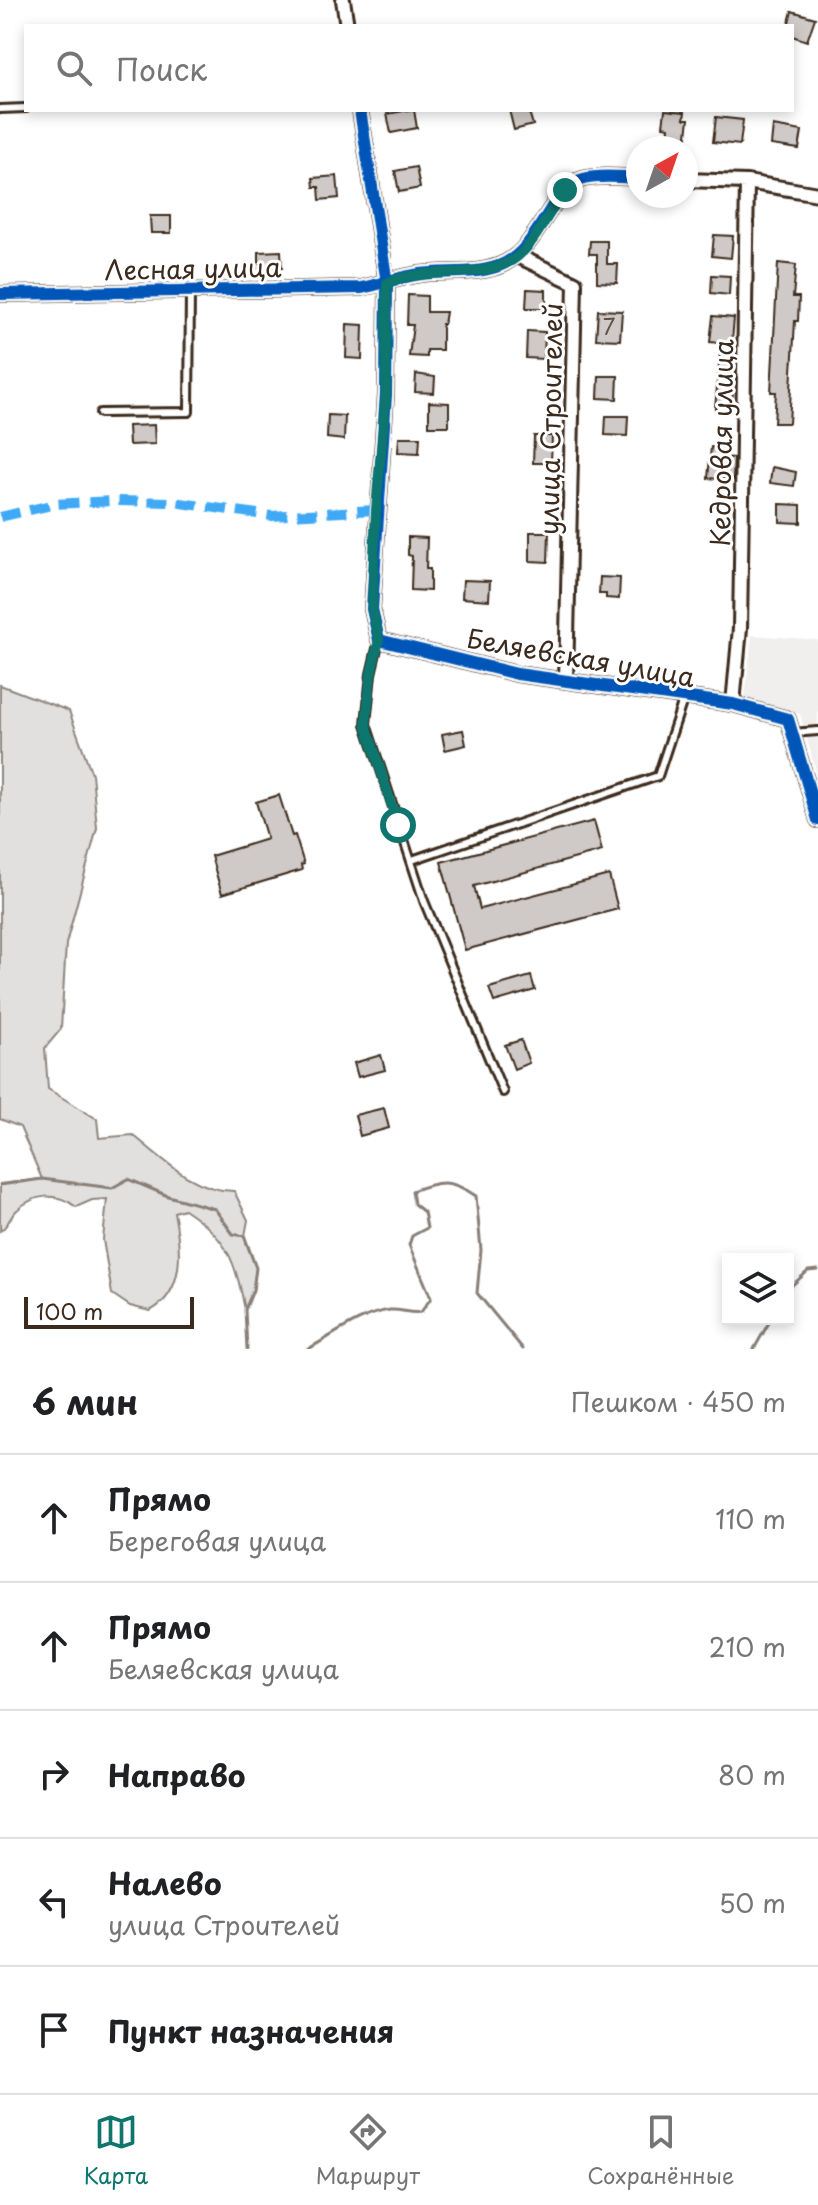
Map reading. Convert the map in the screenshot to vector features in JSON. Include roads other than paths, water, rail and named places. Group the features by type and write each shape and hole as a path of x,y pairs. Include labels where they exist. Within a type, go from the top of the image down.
{"street":[{"path":"343,0 347,24"},
{"path":"360,112 386,278 386,394 376,510 372,609 379,640"},
{"path":"518,256 539,232 558,198 573,183 600,177 626,178"},
{"path":"698,180 747,182 818,194"},
{"name":"Кедровая улица","path":"733,704 740,628 747,182"},
{"name":"Лесная улица","path":"0,294 361,288 386,278 488,269 518,256"},
{"name":"улица Строителей","path":"518,256 575,283 566,681"},
{"name":"Беляевская улица","path":"379,640 517,674 733,704 788,719 792,733"},
{"path":"792,733 818,820"}],"lane":[{"path":"0,109 24,108"},
{"path":"100,413 189,412 190,290"},
{"path":"379,640 371,674 366,724 424,901 503,1092"},
{"path":"412,860 658,776 684,697"},
{"path":"792,733 818,731"}],"waterway":[{"path":"0,1185 42,1179 112,1188 128,1179 168,1196 215,1209 233,1234 244,1236 256,1268 253,1290 245,1310 247,1349"},
{"path":"308,1349 358,1320 379,1312 421,1312 431,1298 409,1245 412,1236 427,1228 424,1212 414,1204 412,1191 445,1183 459,1186 476,1196 481,1250 477,1293 523,1349"},
{"path":"794,1284 808,1271 818,1270"},
{"path":"754,1349 768,1325"}]}
